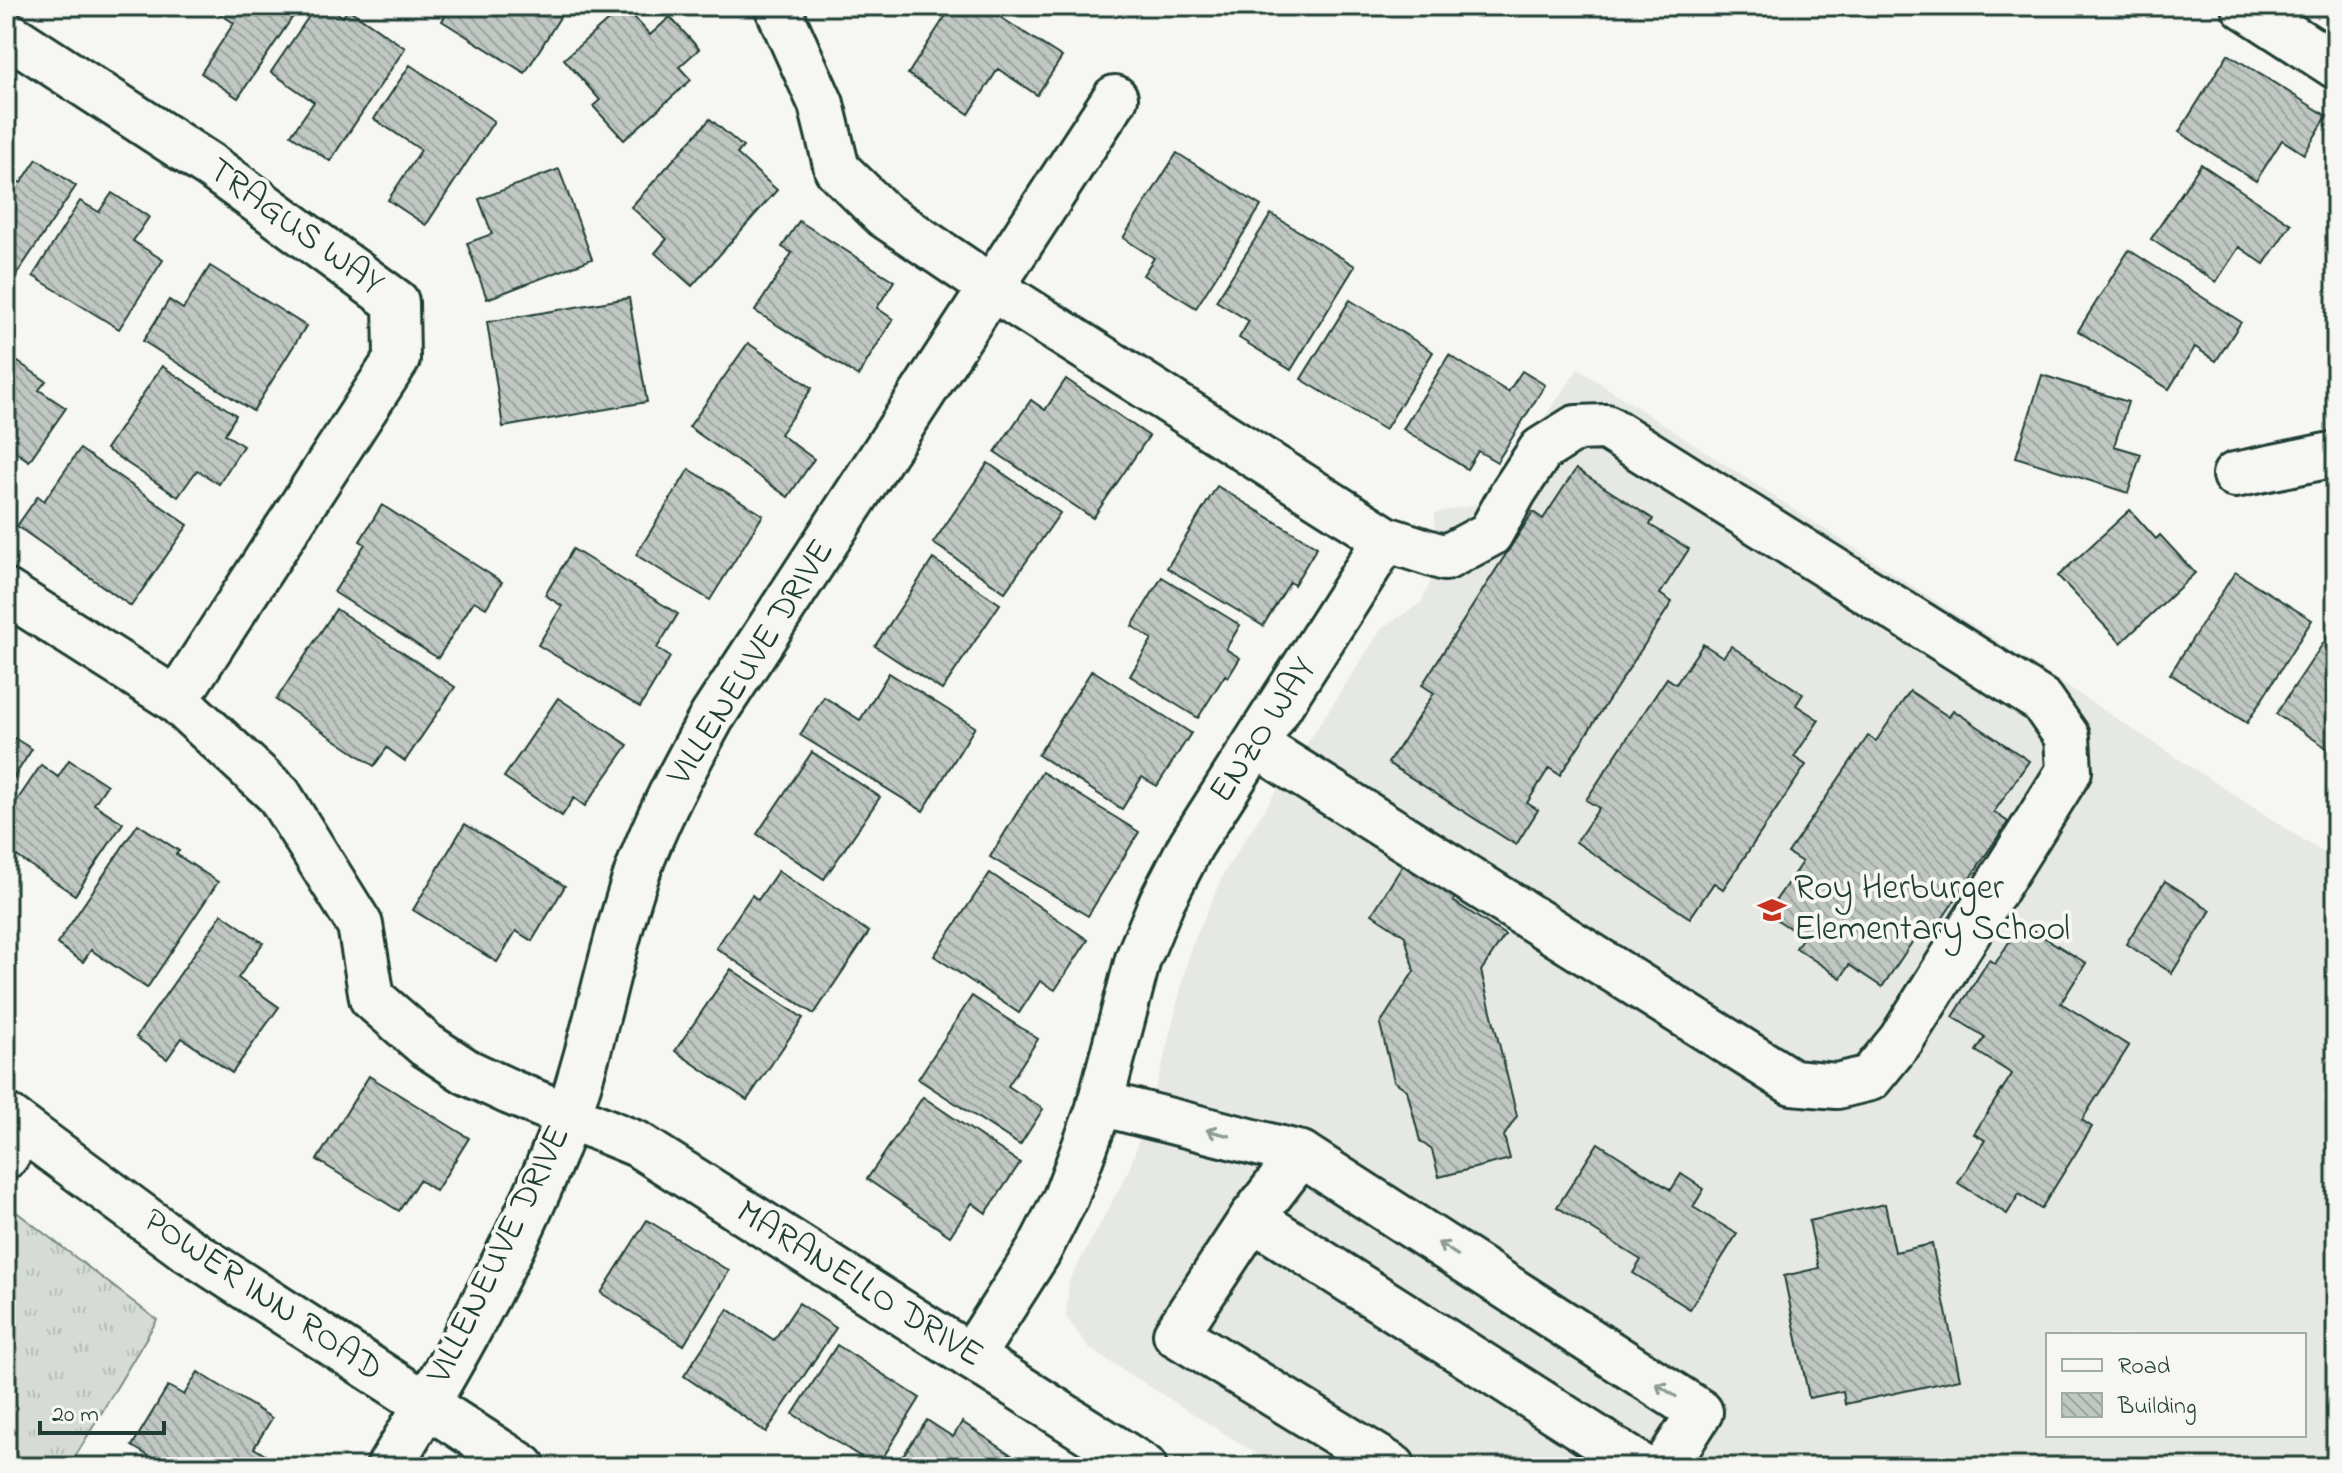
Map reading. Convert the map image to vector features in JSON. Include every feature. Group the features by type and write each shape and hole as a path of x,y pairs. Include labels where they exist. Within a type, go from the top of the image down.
{"street":[{"path":"777,6 821,104 837,169 884,215 992,288 1386,539 1445,558 1490,534 1541,450 1576,428 1606,427 2042,701 2067,737 2069,771 1901,1040 1870,1078 1837,1086 1792,1082 1256,745"},
{"path":"2244,6 2336,66"},
{"name":"TRAGUS WAY","path":"6,33 213,168 396,302 397,359 176,700"},
{"name":"VILLENEUVE DRIVE","path":"389,1467 427,1406 541,1186 580,1080 606,974 637,874 678,778 712,717 1115,98"},
{"path":"2235,475 2336,454"},
{"name":"ENZO WAY","path":"971,1357 1038,1252 1066,1197 1100,1103 1138,959 1162,901 1191,845 1386,539"},
{"name":"MARANELLO DRIVE","path":"6,592 176,700 279,795 360,925 372,998 426,1045 467,1072 637,1144 1144,1467"},
{"path":"1100,1103 1301,1154 1700,1412 1665,1467"},
{"name":"POWER INN ROAD","path":"12,1134 523,1467"},
{"path":"1301,1154 1252,1218 1176,1334 1393,1467"},
{"path":"1252,1218 1642,1467"}],"shaded area":[{"name":"Roy Herburger Elementary School","path":"1578,369 2336,861 2336,1467 1278,1467 1090,1349 1066,1317 1069,1281 1129,1171 1161,1070 1190,950 1226,869 1382,628 1421,603 1434,574 1435,513 1486,502"}],"green space":[{"path":"6,1204 157,1320 69,1467 6,1467"}],"building":[{"path":"102,6 120,6 115,14"},
{"path":"208,6 300,6 238,98 201,73 234,23"},
{"path":"316,6 327,6 343,17 348,9 405,48 330,161 291,135 314,102 271,72"},
{"path":"451,6 567,6 525,73 442,21"},
{"path":"624,6 650,35 670,17 699,49 679,67 691,80 624,140 593,106 600,100 564,59"},
{"path":"952,6 983,6 1062,57 1037,95 998,69 969,114 908,74"},
{"path":"2228,54 2327,116 2304,154 2282,140 2256,181 2179,132"},
{"path":"410,65 494,121 426,225 388,200 421,150 374,119"},
{"path":"710,119 743,147 737,154 777,190 692,286 655,253 667,239 631,207"},
{"path":"1177,153 1261,206 1196,308 1143,275 1154,258 1123,238"},
{"path":"37,159 76,186 12,281 6,277 6,174 21,183"},
{"path":"2201,164 2291,224 2264,264 2239,247 2216,282 2151,239"},
{"path":"559,169 592,259 487,299 467,243 492,234 479,199"},
{"path":"112,193 149,217 133,241 163,260 119,329 33,276 80,201 99,212"},
{"path":"1271,214 1355,266 1291,370 1239,338 1249,321 1216,301"},
{"path":"799,221 894,281 877,308 893,319 858,376 755,311 792,253 782,247"},
{"path":"2129,250 2241,322 2216,361 2195,347 2169,389 2078,331"},
{"path":"210,266 306,326 253,411 143,341 169,300 183,309"},
{"path":"629,298 647,402 503,427 487,322"},
{"path":"1350,300 1433,352 1385,430 1301,379"},
{"path":"748,343 812,388 780,434 814,459 788,497 689,427"},
{"path":"1449,355 1508,392 1522,371 1545,385 1497,462 1478,451 1467,469 1403,429"},
{"path":"15,360 46,381 39,390 66,408 29,461 6,445 6,369 9,371"},
{"path":"162,366 236,415 225,434 243,446 219,484 197,470 178,497 106,449"},
{"path":"2042,375 2128,402 2114,446 2141,454 2128,493 2016,457"},
{"path":"1066,379 1149,436 1093,518 995,452 1031,400 1045,410"},
{"path":"80,449 188,525 131,606 17,526 38,496 44,501"},
{"path":"988,463 1060,513 1005,592 933,543"},
{"path":"689,469 763,515 710,600 636,555"},
{"path":"1576,469 1653,519 1650,525 1689,549 1660,594 1672,602 1560,775 1549,768 1527,803 1538,810 1516,845 1388,763 1434,693 1422,685 1533,512 1543,519"},
{"path":"1217,486 1317,547 1294,585 1290,582 1263,626 1167,568"},
{"path":"382,505 502,582 486,608 474,601 438,658 334,592 365,544 360,541"},
{"path":"2130,510 2156,539 2160,535 2195,573 2121,643 2058,576"},
{"path":"573,549 678,614 657,648 670,657 640,707 538,645 562,606 545,595"},
{"path":"933,559 1000,604 942,690 875,646"},
{"path":"2235,572 2312,620 2247,723 2170,674"},
{"path":"1162,577 1240,625 1226,649 1240,658 1228,678 1225,675 1198,718 1130,676 1152,639 1132,626"},
{"path":"336,609 455,687 405,761 387,748 374,766 276,700"},
{"path":"2334,627 2336,629 2336,754 2276,714"},
{"path":"1703,644 1723,657 1731,646 1803,694 1796,705 1819,720 1794,757 1806,765 1723,889 1714,883 1690,918 1576,842 1599,808 1586,800 1667,678 1676,684"},
{"path":"1092,670 1191,733 1157,786 1142,777 1122,809 1038,755"},
{"path":"889,673 975,727 923,811 800,735 824,697 860,720"},
{"path":"1910,691 1949,717 1953,710 2029,761 1994,812 2008,822 1927,941 1917,935 1882,987 1849,965 1841,978 1796,948 1803,937 1767,913 1802,862 1788,853 1868,736 1876,741"},
{"path":"558,698 628,745 585,806 574,798 562,816 504,777"},
{"path":"6,733 32,749 6,790"},
{"path":"812,752 880,797 824,879 757,834"},
{"path":"69,760 107,785 94,804 123,823 75,895 6,849 6,817 41,765 58,777"},
{"path":"1042,772 1139,832 1088,916 990,857"},
{"path":"138,824 218,882 147,988 91,950 83,962 57,944"},
{"path":"465,824 565,886 532,941 516,931 497,962 413,910"},
{"path":"1403,865 1434,884 1441,878 1461,889 1453,901 1505,935 1481,971 1517,1116 1504,1136 1510,1159 1439,1177 1432,1150 1420,1141 1407,1090 1394,1081 1380,1024 1414,971 1405,936 1372,914"},
{"path":"778,871 869,932 814,1014 716,948 752,895 758,900"},
{"path":"990,873 1088,940 1055,990 1040,981 1019,1013 934,956"},
{"path":"2165,881 2211,910 2172,973 2126,944"},
{"path":"222,914 263,943 238,978 279,1007 232,1073 182,1038 167,1059 136,1037"},
{"path":"2021,923 2086,963 2061,1003 2129,1046 2082,1120 2092,1127 2041,1209 2019,1194 2007,1214 1958,1183 1985,1140 1974,1134 2012,1074 1976,1051 1985,1037 1953,1017 1989,960 1995,964"},
{"path":"731,969 803,1018 747,1100 675,1051"},
{"path":"972,996 1038,1039 1008,1086 1043,1109 1020,1145 918,1079"},
{"path":"369,1076 469,1138 436,1191 419,1180 399,1211 317,1160"},
{"path":"923,1097 1020,1163 986,1213 972,1203 950,1236 867,1179"},
{"path":"1598,1143 1671,1190 1681,1174 1704,1189 1693,1207 1737,1234 1690,1309 1633,1273 1641,1260 1557,1207"},
{"path":"1885,1204 1895,1252 1932,1244 1960,1379 1845,1404 1843,1391 1809,1398 1784,1276 1819,1268 1809,1221"},
{"path":"647,1220 729,1271 684,1345 601,1293"},
{"path":"799,1303 836,1328 766,1432 684,1376 728,1309 774,1340"},
{"path":"837,1345 920,1398 877,1467 793,1414"},
{"path":"198,1372 272,1418 254,1448 281,1465 279,1467 167,1467 132,1446 168,1386 184,1395"},
{"path":"927,1420 953,1437 962,1422 1019,1460 1014,1467 895,1467"}],"place":[{"name":"Roy Herburger Elementary School","path":"1772,910"}]}
